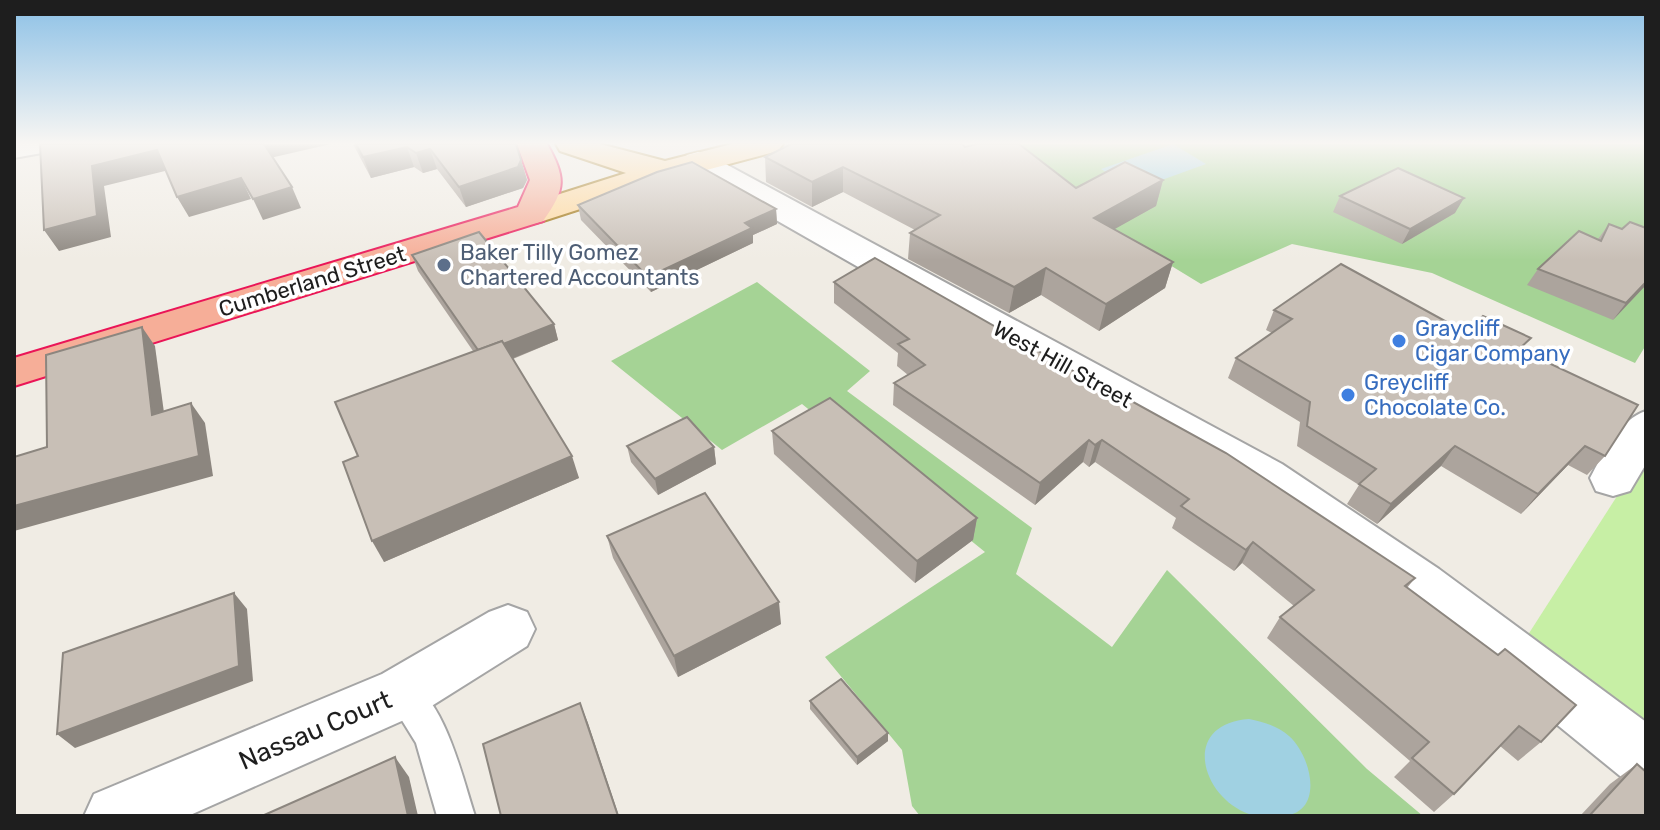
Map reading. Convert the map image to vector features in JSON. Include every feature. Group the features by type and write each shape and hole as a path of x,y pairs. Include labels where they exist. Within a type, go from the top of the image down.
{"highway":[{"path":"531,214 546,190 546,183"},
{"name":"Cumberland Street","path":"14,372 531,214"}],"main road":[{"name":"Cumberland Street","path":"531,214 626,183"}],"street":[{"name":"West Hill Street","path":"739,183 1265,477 1421,584 1646,759"},
{"path":"1613,478 1646,427"},
{"name":"Nassau Court","path":"116,816 402,693 508,629"}],"lane":[{"path":"402,693 431,736 456,816"}],"green space":[{"path":"1035,183 1646,183 1646,345 1635,363 1432,273 1292,244 1201,284"},
{"path":"757,282 870,371 847,391 1032,528 1016,574 1112,647 1167,570 1367,769 1423,816 920,816 912,806 902,750 825,657 985,552 802,404 722,450 611,361"},
{"path":"1646,451 1646,732 1524,641"}],"water":[{"path":"1123,183 1154,183 1134,190"},
{"path":"1249,719 1285,733 1304,757 1310,784 1309,796 1304,806 1295,813 1280,816 1249,814 1219,793 1210,778 1205,762 1206,747 1213,734 1227,724"}],"building":[{"path":"42,183 94,183 97,216 44,230"},
{"path":"171,183 225,183 177,197"},
{"path":"244,183 289,183 292,187 253,199"},
{"path":"631,183 729,183 776,209 745,223 752,228 648,277 578,205"},
{"path":"875,183 1069,183 1076,188 1086,183 1158,183 1094,218 1173,262 1106,304 1046,268 1014,287 910,233 940,215"},
{"path":"1367,183 1430,183 1464,198 1410,229 1340,196"},
{"path":"1630,222 1646,228 1646,282 1626,303 1538,269 1579,231 1601,241 1609,224 1622,229"},
{"path":"479,232 554,324 503,344 502,341 478,350 412,255"},
{"path":"875,258 1124,400 1126,398 1226,453 1415,578 1405,586 1498,655 1505,649 1576,705 1541,742 1519,726 1454,794 1412,758 1429,742 1280,617 1314,590 1253,542 1246,550 1181,506 1189,499 1102,440 1095,445 1089,440 1040,483 894,383 925,365 898,344 909,339 834,282"},
{"path":"1341,264 1465,332 1483,316 1531,338 1519,349 1638,405 1605,456 1585,446 1538,494 1455,446 1391,504 1359,484 1376,469 1307,426 1310,402 1236,358 1292,319 1274,310"},
{"path":"142,327 152,415 191,403 199,456 14,506 14,457 47,447 46,355"},
{"path":"502,341 572,456 372,541 343,462 358,456 335,402"},
{"path":"830,398 977,518 917,561 772,431"},
{"path":"687,417 714,447 655,479 627,446"},
{"path":"705,493 779,602 674,656 607,536"},
{"path":"234,593 239,666 57,734 63,653"},
{"path":"841,679 888,733 857,757 810,701"},
{"path":"580,703 618,816 501,816 483,744"},
{"path":"395,757 408,816 262,816"},
{"path":"1637,764 1646,772 1646,816 1589,816"}],"place":[{"name":"Baker Tilly Gomez Chartered Accountants","path":"444,265"},
{"name":"Graycliff Cigar Company","path":"1399,341"},
{"name":"Greycliff Chocolate Co.","path":"1348,395"}]}
